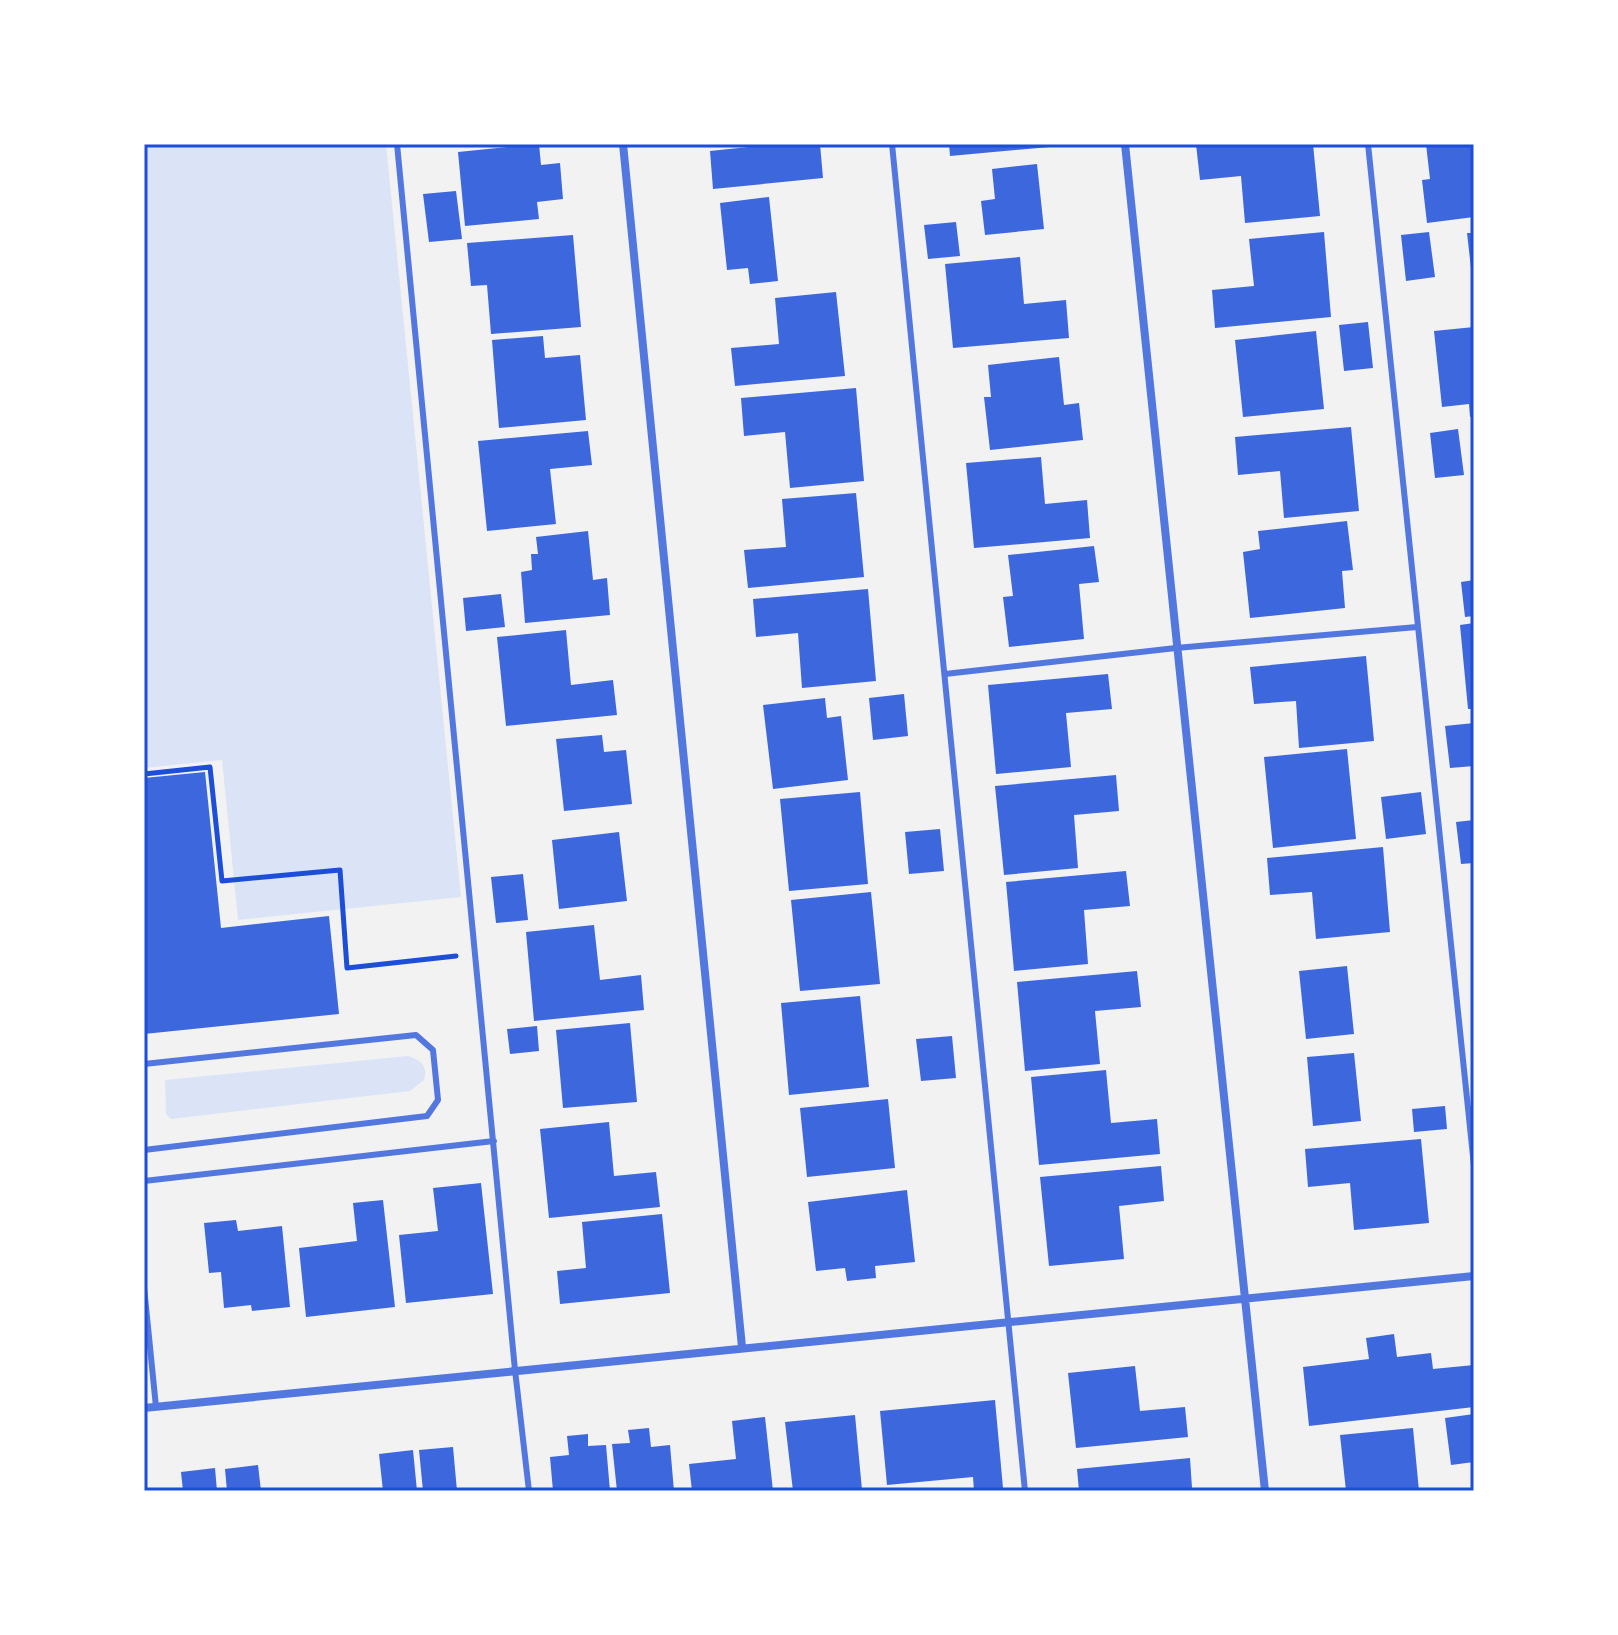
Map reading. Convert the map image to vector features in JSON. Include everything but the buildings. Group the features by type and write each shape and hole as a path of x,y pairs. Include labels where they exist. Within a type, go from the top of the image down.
{"street":[{"path":"623,144 742,1347"},
{"path":"1125,144 1265,1491"},
{"path":"144,1408 1474,1276"}],"lane":[{"path":"397,144 529,1491"},
{"path":"892,144 1025,1491"},
{"path":"1368,144 1474,1166"},
{"path":"945,674 1176,648 1417,627"},
{"path":"144,1064 416,1035 433,1050 438,1100 427,1116 144,1150"},
{"path":"144,1181 494,1141"},
{"path":"144,1287 156,1407"}],"path":[{"path":"144,774 210,767 222,881 340,870 347,968 476,954"}],"shaded area":[{"path":"144,144 386,144 461,897 238,920 222,760 144,768"},
{"path":"408,1056 420,1062 425,1071 424,1080 410,1091 171,1119 166,1114 165,1080"}]}
